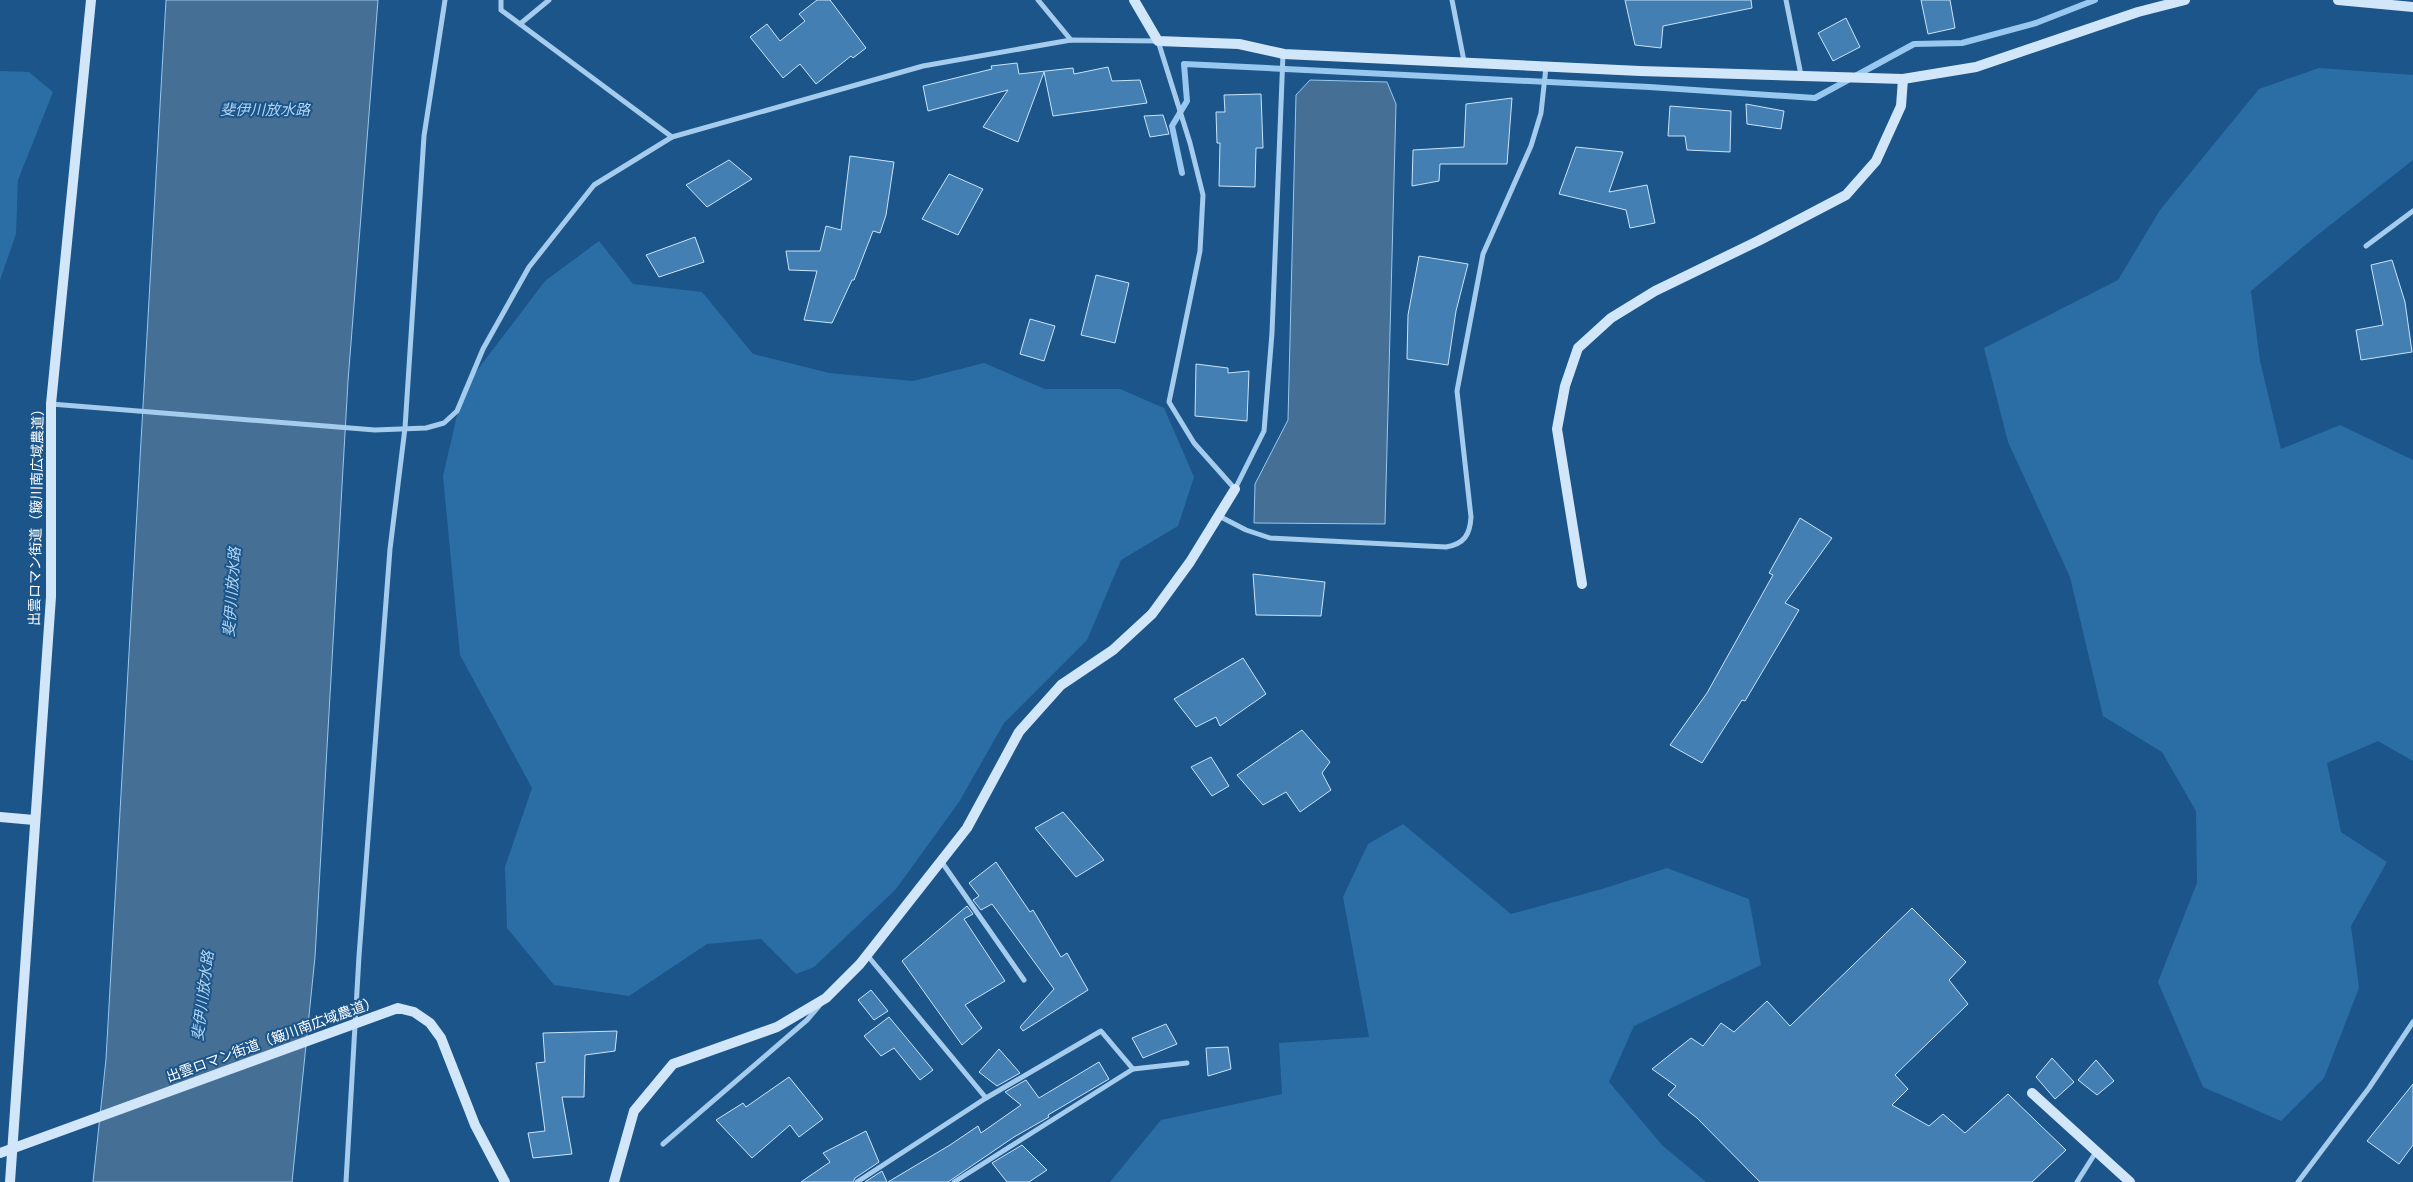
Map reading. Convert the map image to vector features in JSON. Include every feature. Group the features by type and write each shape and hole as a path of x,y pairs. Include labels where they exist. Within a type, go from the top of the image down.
{"street":[{"name":"出雲ロマン街道（簸川南広域農道）","path":"10,1182 51,597 51,404 91,0"},
{"path":"346,1182 359,956 390,559 405,428 424,136 445,0"},
{"path":"502,0 501,10 672,137"},
{"path":"520,24 548,0"},
{"path":"1038,0 1071,40"},
{"path":"1134,0 1158,41 1190,143 1203,195 1200,251 1169,402 1194,443 1236,489"},
{"path":"1452,0 1464,62"},
{"path":"1786,0 1801,75"},
{"path":"51,404 375,430 426,428 444,423 457,411 483,349 529,267 594,185 672,137 923,66 1071,40 1158,41 1240,44 1284,54 1904,79 1976,67 2138,12 2185,0"},
{"path":"2338,0 2413,7"},
{"path":"663,1144 808,1020 867,955 967,828 1020,732 1061,685 1113,650 1152,614 1190,562 1236,489 1264,431 1272,333 1284,54"},
{"path":"1219,516 1246,530 1270,538 1446,546 1457,545 1470,531 1471,517 1457,391 1483,254 1531,146 1541,113 1546,66"},
{"path":"1582,584 1557,429 1564,386 1578,348 1611,318 1655,291 1758,241 1846,195 1876,161 1901,106 1904,79"},
{"path":"2366,246 2413,211"},
{"path":"0,818 34,820"},
{"path":"941,860 1024,980"},
{"path":"867,955 986,1098"},
{"path":"614,1182 634,1111 673,1064 776,1026 826,998"},
{"name":"出雲ロマン街道（簸川南広域農道）","path":"0,1154 382,1012 398,1008 414,1012 430,1023 441,1038 475,1125 505,1182"},
{"path":"2298,1182 2369,1088 2413,1022"},
{"path":"857,1182 986,1098 1101,1031 1133,1069"},
{"path":"954,1182 1133,1069 1187,1063"},
{"path":"2032,1093 2130,1182"},
{"path":"2077,1182 2096,1151"}],"shaded area":[{"path":"2319,68 2413,75 2413,160 2315,237 2251,291 2260,361 2281,449 2340,425 2413,460 2413,761 2378,741 2327,763 2341,832 2387,862 2351,926 2359,988 2324,1078 2281,1121 2203,1087 2158,982 2197,883 2196,811 2162,752 2103,716 2070,577 2008,442 1984,348 2118,280 2160,210 2259,89"},
{"path":"0,71 29,72 53,92 18,180 16,234 0,280"},
{"path":"599,241 633,284 702,292 753,354 829,373 913,381 984,363 1045,389 1120,389 1164,408 1194,477 1178,526 1121,560 1087,640 1004,723 959,802 896,889 814,967 796,974 761,939 707,944 629,996 554,985 507,928 505,867 532,788 460,655 443,476 463,389 545,281"},
{"path":"1403,824 1511,914 1602,889 1667,868 1749,899 1761,965 1634,1026 1609,1082 1662,1145 1706,1182 1110,1182 1161,1120 1282,1094 1279,1043 1369,1037 1343,897 1368,844"}],"water":[{"name":"斐伊川放水路","path":"166,0 378,0 348,381 315,957 292,1182 93,1182 106,1059"},
{"path":"1310,80 1387,82 1396,104 1385,524 1254,523 1255,484 1288,420 1296,95"}],"building":[{"path":"817,0 830,0 866,48 853,58 851,56 816,84 800,64 783,78 750,37 767,24 780,41 805,21 799,14"},
{"path":"1625,0 1751,0 1752,8 1663,26 1661,48 1635,45"},
{"path":"1921,0 1950,0 1955,28 1928,34"},
{"path":"1846,18 1860,47 1833,61 1818,33"},
{"path":"1017,63 1019,74 1073,68 1074,74 1108,67 1112,81 1140,80 1147,103 1053,116 1044,72 1018,142 983,127 1008,90 928,111 923,86 992,69 991,66"},
{"path":"1261,94 1263,148 1256,148 1255,187 1219,186 1220,143 1217,143 1216,112 1225,112 1224,95"},
{"path":"1512,98 1507,164 1440,164 1439,181 1412,186 1413,150 1464,147 1466,104"},
{"path":"1746,104 1784,111 1781,129 1747,124"},
{"path":"1670,106 1731,111 1730,152 1687,150 1685,136 1668,136"},
{"path":"1163,115 1169,134 1150,137 1144,116"},
{"path":"1576,147 1623,152 1609,192 1647,185 1655,223 1630,228 1626,210 1559,194"},
{"path":"850,156 894,162 886,215 880,233 873,231 854,280 852,280 832,323 804,320 817,271 789,270 786,251 820,251 826,226 841,230"},
{"path":"729,160 752,179 707,207 686,185"},
{"path":"949,174 983,189 958,235 922,219"},
{"path":"695,237 704,262 659,277 646,255"},
{"path":"1419,256 1468,264 1456,311 1448,365 1407,359 1408,315"},
{"path":"2392,260 2405,302 2412,352 2361,360 2356,330 2383,325 2371,265"},
{"path":"1096,275 1129,283 1115,343 1081,335"},
{"path":"1030,319 1055,326 1044,361 1020,354"},
{"path":"1196,364 1228,368 1228,373 1249,371 1247,421 1195,416"},
{"path":"1800,518 1832,538 1785,603 1799,610 1745,701 1742,700 1702,763 1670,745 1707,693 1773,575 1769,573"},
{"path":"1253,574 1325,582 1321,616 1256,615"},
{"path":"1243,658 1266,694 1220,726 1216,717 1196,727 1174,699"},
{"path":"1302,730 1330,762 1322,773 1331,790 1300,812 1286,792 1263,805 1237,775"},
{"path":"1211,757 1229,786 1212,796 1191,767"},
{"path":"1063,812 1104,860 1076,877 1035,828"},
{"path":"996,862 1030,912 1033,910 1061,957 1067,953 1088,990 1023,1031 1020,1027 1054,989 992,904 981,910 973,900 979,896 969,883"},
{"path":"967,906 973,914 964,919 1005,981 965,1005 982,1028 962,1045 902,961"},
{"path":"1912,908 1966,962 1949,980 1968,1004 1895,1075 1908,1089 1892,1105 1929,1126 1943,1114 1965,1133 2008,1094 2066,1150 2032,1182 1760,1182 1697,1118 1668,1095 1676,1086 1652,1069 1691,1038 1703,1046 1721,1023 1734,1032 1767,1001 1790,1026"},
{"path":"871,990 888,1011 874,1020 858,1000"},
{"path":"889,1017 933,1070 920,1080 894,1048 881,1056 864,1036"},
{"path":"1166,1024 1177,1044 1143,1058 1132,1038"},
{"path":"617,1031 615,1051 585,1055 584,1097 562,1097 572,1154 533,1158 528,1133 545,1131 536,1063 545,1062 543,1033"},
{"path":"1228,1047 1231,1069 1208,1076 1206,1048"},
{"path":"999,1049 1020,1073 997,1086 979,1072"},
{"path":"2052,1058 2074,1082 2055,1099 2036,1077"},
{"path":"2096,1060 2114,1081 2097,1095 2078,1080"},
{"path":"1099,1062 1109,1079 1048,1115 1049,1117 1014,1137 948,1182 888,1182 978,1126 981,1133 1021,1105 1005,1092 1026,1080 1039,1098"},
{"path":"789,1077 823,1119 799,1137 790,1125 752,1158 716,1120 743,1103 746,1107"},
{"path":"2413,1084 2413,1145 2399,1164 2367,1141"},
{"path":"866,1131 879,1162 855,1178 853,1182 801,1182 830,1162 823,1153"},
{"path":"1022,1145 1047,1170 1029,1182 1007,1182 992,1163"},
{"path":"882,1171 887,1182 865,1182"}],"waterway":[{"path":"1182,173 1172,126 1187,101 1184,64 1649,87 1815,98 1914,44 1962,43 2036,23 2095,0"}]}
